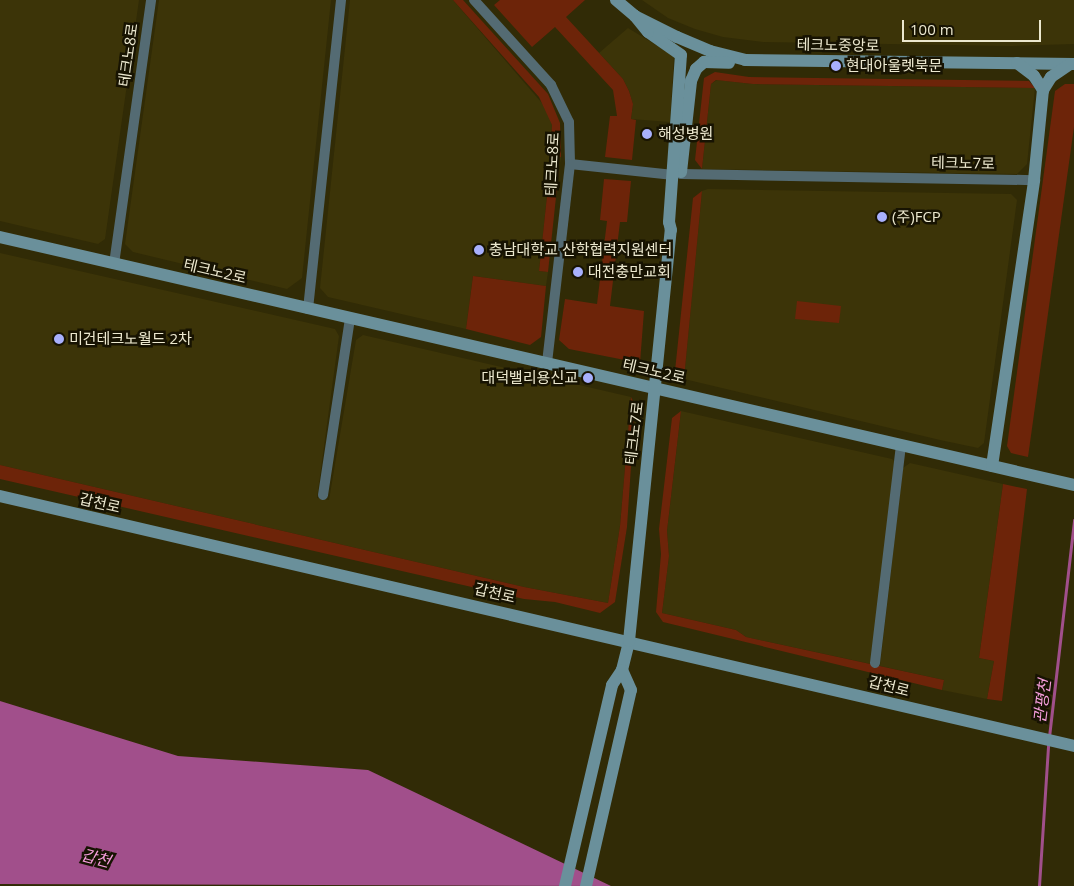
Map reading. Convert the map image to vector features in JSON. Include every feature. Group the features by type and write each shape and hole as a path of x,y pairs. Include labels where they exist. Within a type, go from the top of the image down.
{"main road":[{"name":"테크노중앙로","path":"616,0 635,16 710,51 745,60 1072,64"},
{"name":"테크노7로","path":"635,16 648,32 681,56 677,175"},
{"name":"테크노7로","path":"622,670 628,641 657,389 671,230 669,222 691,81 696,69 704,62 745,60"},
{"path":"1017,63 1034,76 1043,90"},
{"path":"992,466 1034,180 1043,90 1051,77 1072,64"},
{"name":"테크노2로","path":"0,237 1074,486"},
{"name":"갑천로","path":"0,496 1074,746"},
{"path":"565,886 612,685 622,670"},
{"path":"586,886 631,690 622,670"}],"street":[{"name":"테크노8로","path":"114,264 151,0"},
{"path":"308,309 341,0"},
{"name":"테크노8로","path":"474,0 551,85 562,102 569,122 570,164 547,363"},
{"path":"570,164 677,175"},
{"name":"테크노7로","path":"677,175 1034,180"},
{"path":"323,495 350,318"},
{"path":"875,663 901,446"}],"shaded area":[{"path":"0,0 139,0 105,239 98,244 0,221"},
{"path":"159,0 331,0 302,278 287,289 133,252 125,244"},
{"path":"350,0 453,0 547,109 552,125 550,156 561,157 559,169 550,168 539,271 548,272 546,286 473,276 466,329 328,297 320,288"},
{"path":"453,0 463,0 548,94 560,123 561,157 550,156 552,125 539,97"},
{"path":"500,0 585,0 566,17 623,79 629,91 633,104 631,119 636,120 632,160 605,157 610,116 617,116 613,90 555,27 532,47 494,5"},
{"path":"642,0 1074,0 1074,44 1012,46 763,42 723,37 695,29 668,18"},
{"path":"628,28 674,56 670,122 631,119 633,104 629,91 623,79 599,53"},
{"path":"715,72 749,77 1029,81 1035,88 753,84 716,80 711,84 702,169 695,160 704,78"},
{"path":"717,80 753,84 1035,88 1027,164 1017,174 702,169 711,84"},
{"path":"1065,84 1074,84 1074,127 1028,457 1011,453 1007,446 1055,91"},
{"path":"550,168 559,169 548,272 539,271"},
{"path":"604,179 631,181 627,222 620,222 610,306 644,311 640,363 569,349 559,340 565,299 597,304 607,221 600,220"},
{"path":"708,189 1011,194 1017,200 984,443 978,448 940,440 684,379 702,191"},
{"path":"702,191 684,379 675,371 693,198"},
{"path":"0,253 335,329 339,336 317,498 329,500 356,340 363,335 631,397 620,526 608,603 524,587 0,465"},
{"path":"473,276 546,286 541,337 530,345 466,329"},
{"path":"797,301 841,306 839,323 795,319"},
{"path":"631,397 635,405 627,527 615,602 600,613 555,602 524,599 0,479 0,465 524,587 608,603 620,526"},
{"path":"681,411 892,459 896,463 871,664 746,637 736,630 662,613 669,556 667,531"},
{"path":"681,411 667,531 669,556 662,613 736,630 746,637 944,680 942,690 663,622 656,612 661,554 659,529 672,418"},
{"path":"910,463 1003,484 979,658 994,661 987,699 942,690 944,680 880,666 903,468"},
{"path":"1003,484 1027,489 1002,701 987,699 994,661 979,658"}],"water":[{"name":"갑천","path":"0,701 178,756 368,770 611,886 0,884"}],"waterway":[{"name":"관평천","path":"1049,737 1074,520"},
{"name":"관평천","path":"1039,886 1048,745"}],"place":[{"name":"현대아울렛북문","path":"836,66"},
{"name":"해성병원","path":"647,134"},
{"name":"(주)FCP","path":"882,217"},
{"name":"충남대학교 산학협력지원센터","path":"479,250"},
{"name":"대전충만교회","path":"578,272"},
{"name":"미건테크노월드 2차","path":"59,339"},
{"name":"대덕밸리용신교","path":"588,378"}]}
